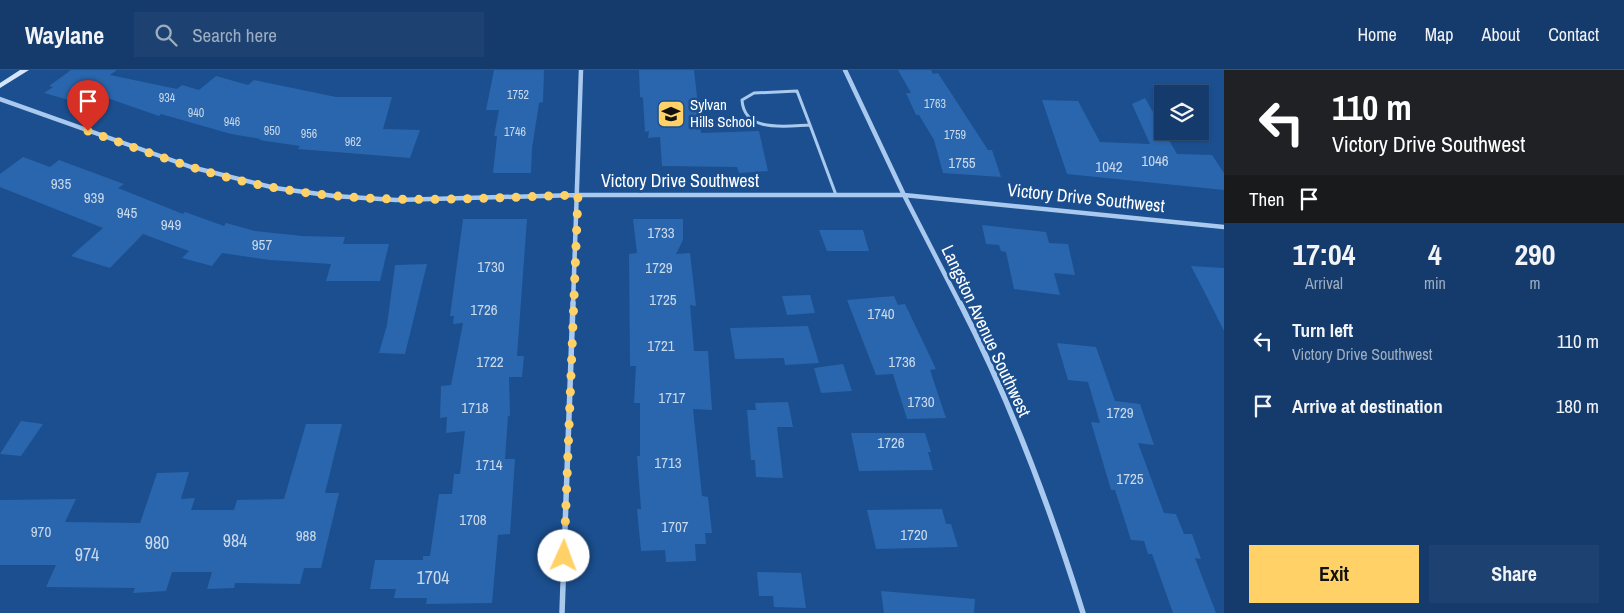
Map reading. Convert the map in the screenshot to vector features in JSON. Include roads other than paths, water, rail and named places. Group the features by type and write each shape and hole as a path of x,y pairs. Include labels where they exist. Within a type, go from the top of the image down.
{"main road":[{"path":"0,86 25,70"}],"street":[{"path":"562,613 582,70"},
{"name":"Langston Avenue Southwest","path":"845,70 904,195 970,323 1014,418 1063,549 1083,613"},
{"name":"Victory Drive Southwest","path":"0,99 191,167 275,188 334,196 396,200 578,195 904,195 1224,226"}],"lane":[{"path":"810,125 768,126 756,123 744,115 741,109 742,100 754,93 797,91 810,125 836,195"}],"place":[{"name":"Sylvan Hills School","path":"671,114"}]}
